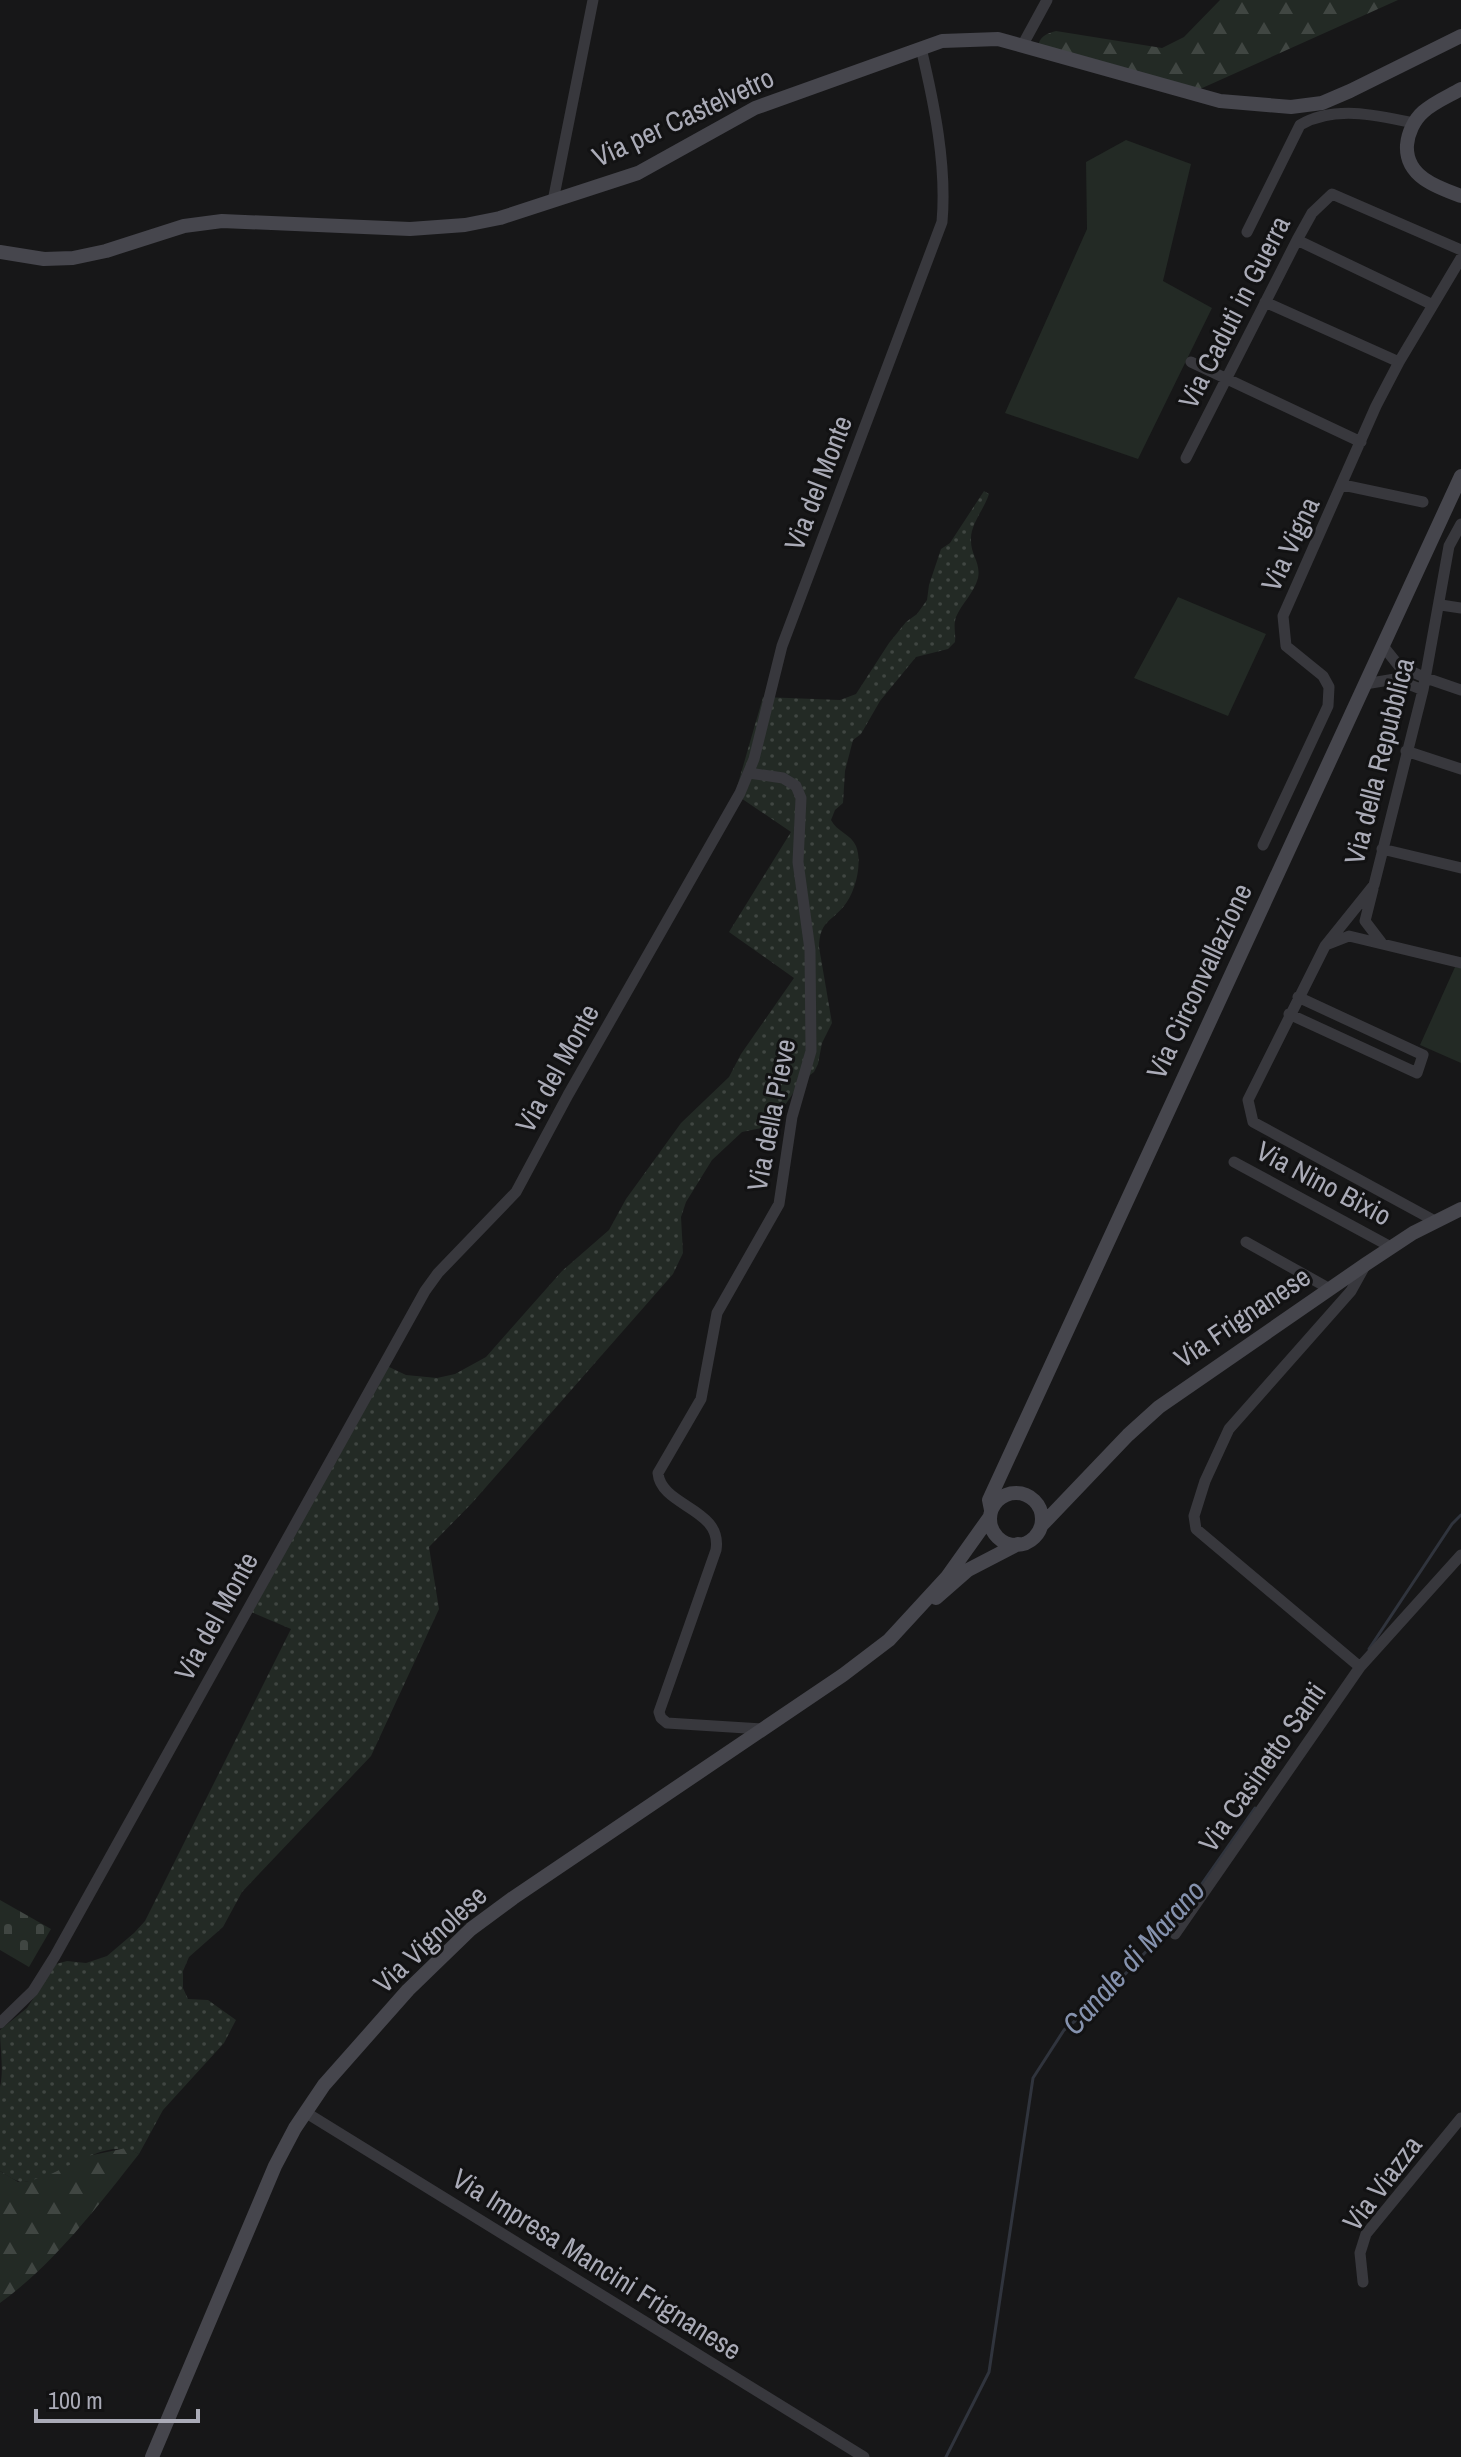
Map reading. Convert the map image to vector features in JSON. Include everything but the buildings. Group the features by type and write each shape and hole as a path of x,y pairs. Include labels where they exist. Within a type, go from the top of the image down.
{"main road":[{"name":"Via per Castelvetro","path":"0,252 44,259 73,258 106,251 184,226 222,221 410,229 448,227 500,218 638,173 755,108 921,48 962,38 998,39 1220,101 1291,107 1322,103 1461,36"},
{"path":"1461,89 1428,108 1414,123 1407,137 1406,149 1412,169 1429,182 1461,196"},
{"name":"Via Circonvallazione","path":"919,1608 947,1577 990,1514 989,1500 1461,476"},
{"name":"Via Frignanese","path":"1041,1526 1159,1407 1391,1247 1461,1209"},
{"path":"1003,1471 1004,1484 1010,1493"},
{"path":"919,1608 942,1594 968,1570 1031,1540 1041,1526 1042,1518 1036,1503 1025,1494 1010,1493 995,1502 990,1514 994,1533 999,1539 1018,1544"},
{"path":"1036,1503 1072,1494"},
{"name":"Via Vignolese","path":"152,2457 275,2166 324,2085 408,1990 471,1929 866,1658 889,1640 919,1608"}],"street":[{"path":"553,201 593,0"},
{"path":"1022,46 1047,0"},
{"name":"Via del Monte","path":"0,2023 33,1991 55,1956 425,1291 438,1273 516,1192 749,773 782,646 942,222 941,170 921,48"},
{"path":"1247,232 1300,125 1341,113 1381,116 1414,123"},
{"name":"Via Caduti in Guerra","path":"1186,458 1297,240 1312,213 1332,194 1461,250"},
{"path":"1297,240 1433,305"},
{"name":"Via Vigna","path":"1263,845 1328,706 1329,687 1323,676 1286,646 1283,616 1399,362 1461,258"},
{"path":"1265,302 1399,362"},
{"path":"1191,362 1361,442"},
{"path":"1343,485 1423,502"},
{"name":"Via della Repubblica","path":"1435,1221 1253,1122 1248,1100 1325,946 1374,885 1424,684 1441,605 1449,546 1461,524"},
{"path":"1441,605 1461,608"},
{"path":"1383,646 1399,666 1424,684"},
{"path":"1365,684 1395,679 1461,690"},
{"path":"1406,751 1461,769"},
{"name":"Via della Pieve","path":"749,773 787,781 796,786 801,798 798,862 810,950 812,1038 808,1065 792,1117 779,1204 717,1313 701,1399 658,1473 662,1486 711,1524 718,1537 659,1712 667,1723 762,1729"},
{"path":"1382,849 1461,868"},
{"path":"1374,885 1365,921 1381,942"},
{"path":"1325,946 1349,936 1461,963"},
{"path":"1289,1014 1417,1073 1423,1055 1298,997"},
{"name":"Via Nino Bixio","path":"1234,1162 1391,1247"},
{"path":"1246,1242 1330,1289"},
{"name":"Via Casinetto Santi","path":"1358,1665 1196,1529 1193,1521 1205,1481 1229,1429 1351,1291 1366,1264"},
{"name":"Via Casinetto Santi","path":"1175,1934 1358,1665 1461,1555"},
{"name":"Via Impresa Mancini Frignanese","path":"305,2112 864,2457"},
{"name":"Via Viazza","path":"1363,2282 1360,2253 1366,2234 1461,2118"}],"green space":[{"path":"1220,0 1398,0 1200,89 1038,48 1044,36 1056,31 1162,48 1184,37"},
{"path":"1126,140 1191,164 1163,281 1212,308 1138,459 1005,413 1087,229 1086,162"},
{"path":"984,491 989,494 971,535 978,578 956,617 955,642 948,649 916,657 880,701 861,734 853,740 845,771 843,803 835,810 831,820 856,846 858,869 848,900 824,927 820,938 832,1023 822,1043 814,1072 801,1082 767,1127 742,1132 712,1160 686,1202 681,1217 683,1253 673,1274 472,1503 429,1547 439,1609 371,1756 242,1892 223,1927 189,1957 183,1971 183,1988 188,1999 208,2000 236,2020 224,2043 163,2110 139,2154 124,2149 109,2150 38,2180 23,2182 11,2178 0,2171 0,2030 27,2008 56,1964 67,1961 86,1963 107,1956 145,1921 291,1629 244,1609 387,1366 406,1375 437,1378 455,1374 486,1357 562,1271 609,1230 626,1199 681,1123 729,1077 741,1054 794,978 729,932 791,832 735,794 763,697 840,700 856,694 889,643 927,600 941,549 950,543"},
{"path":"1178,597 1266,634 1228,716 1134,678"},
{"path":"1455,967 1461,968 1461,1063 1420,1045"},
{"path":"0,1900 51,1929 29,1967 0,1950"},
{"path":"126,2148 139,2154 57,2252 0,2303 0,2171 18,2182 26,2182 49,2175 88,2156"}],"waterway":[{"name":"Canale di Marano","path":"1369,1649 1461,1515"},
{"name":"Canale di Marano","path":"946,2457 989,2372 1033,2078 1064,2030 1102,1999 1180,1915 1255,1808"}]}
